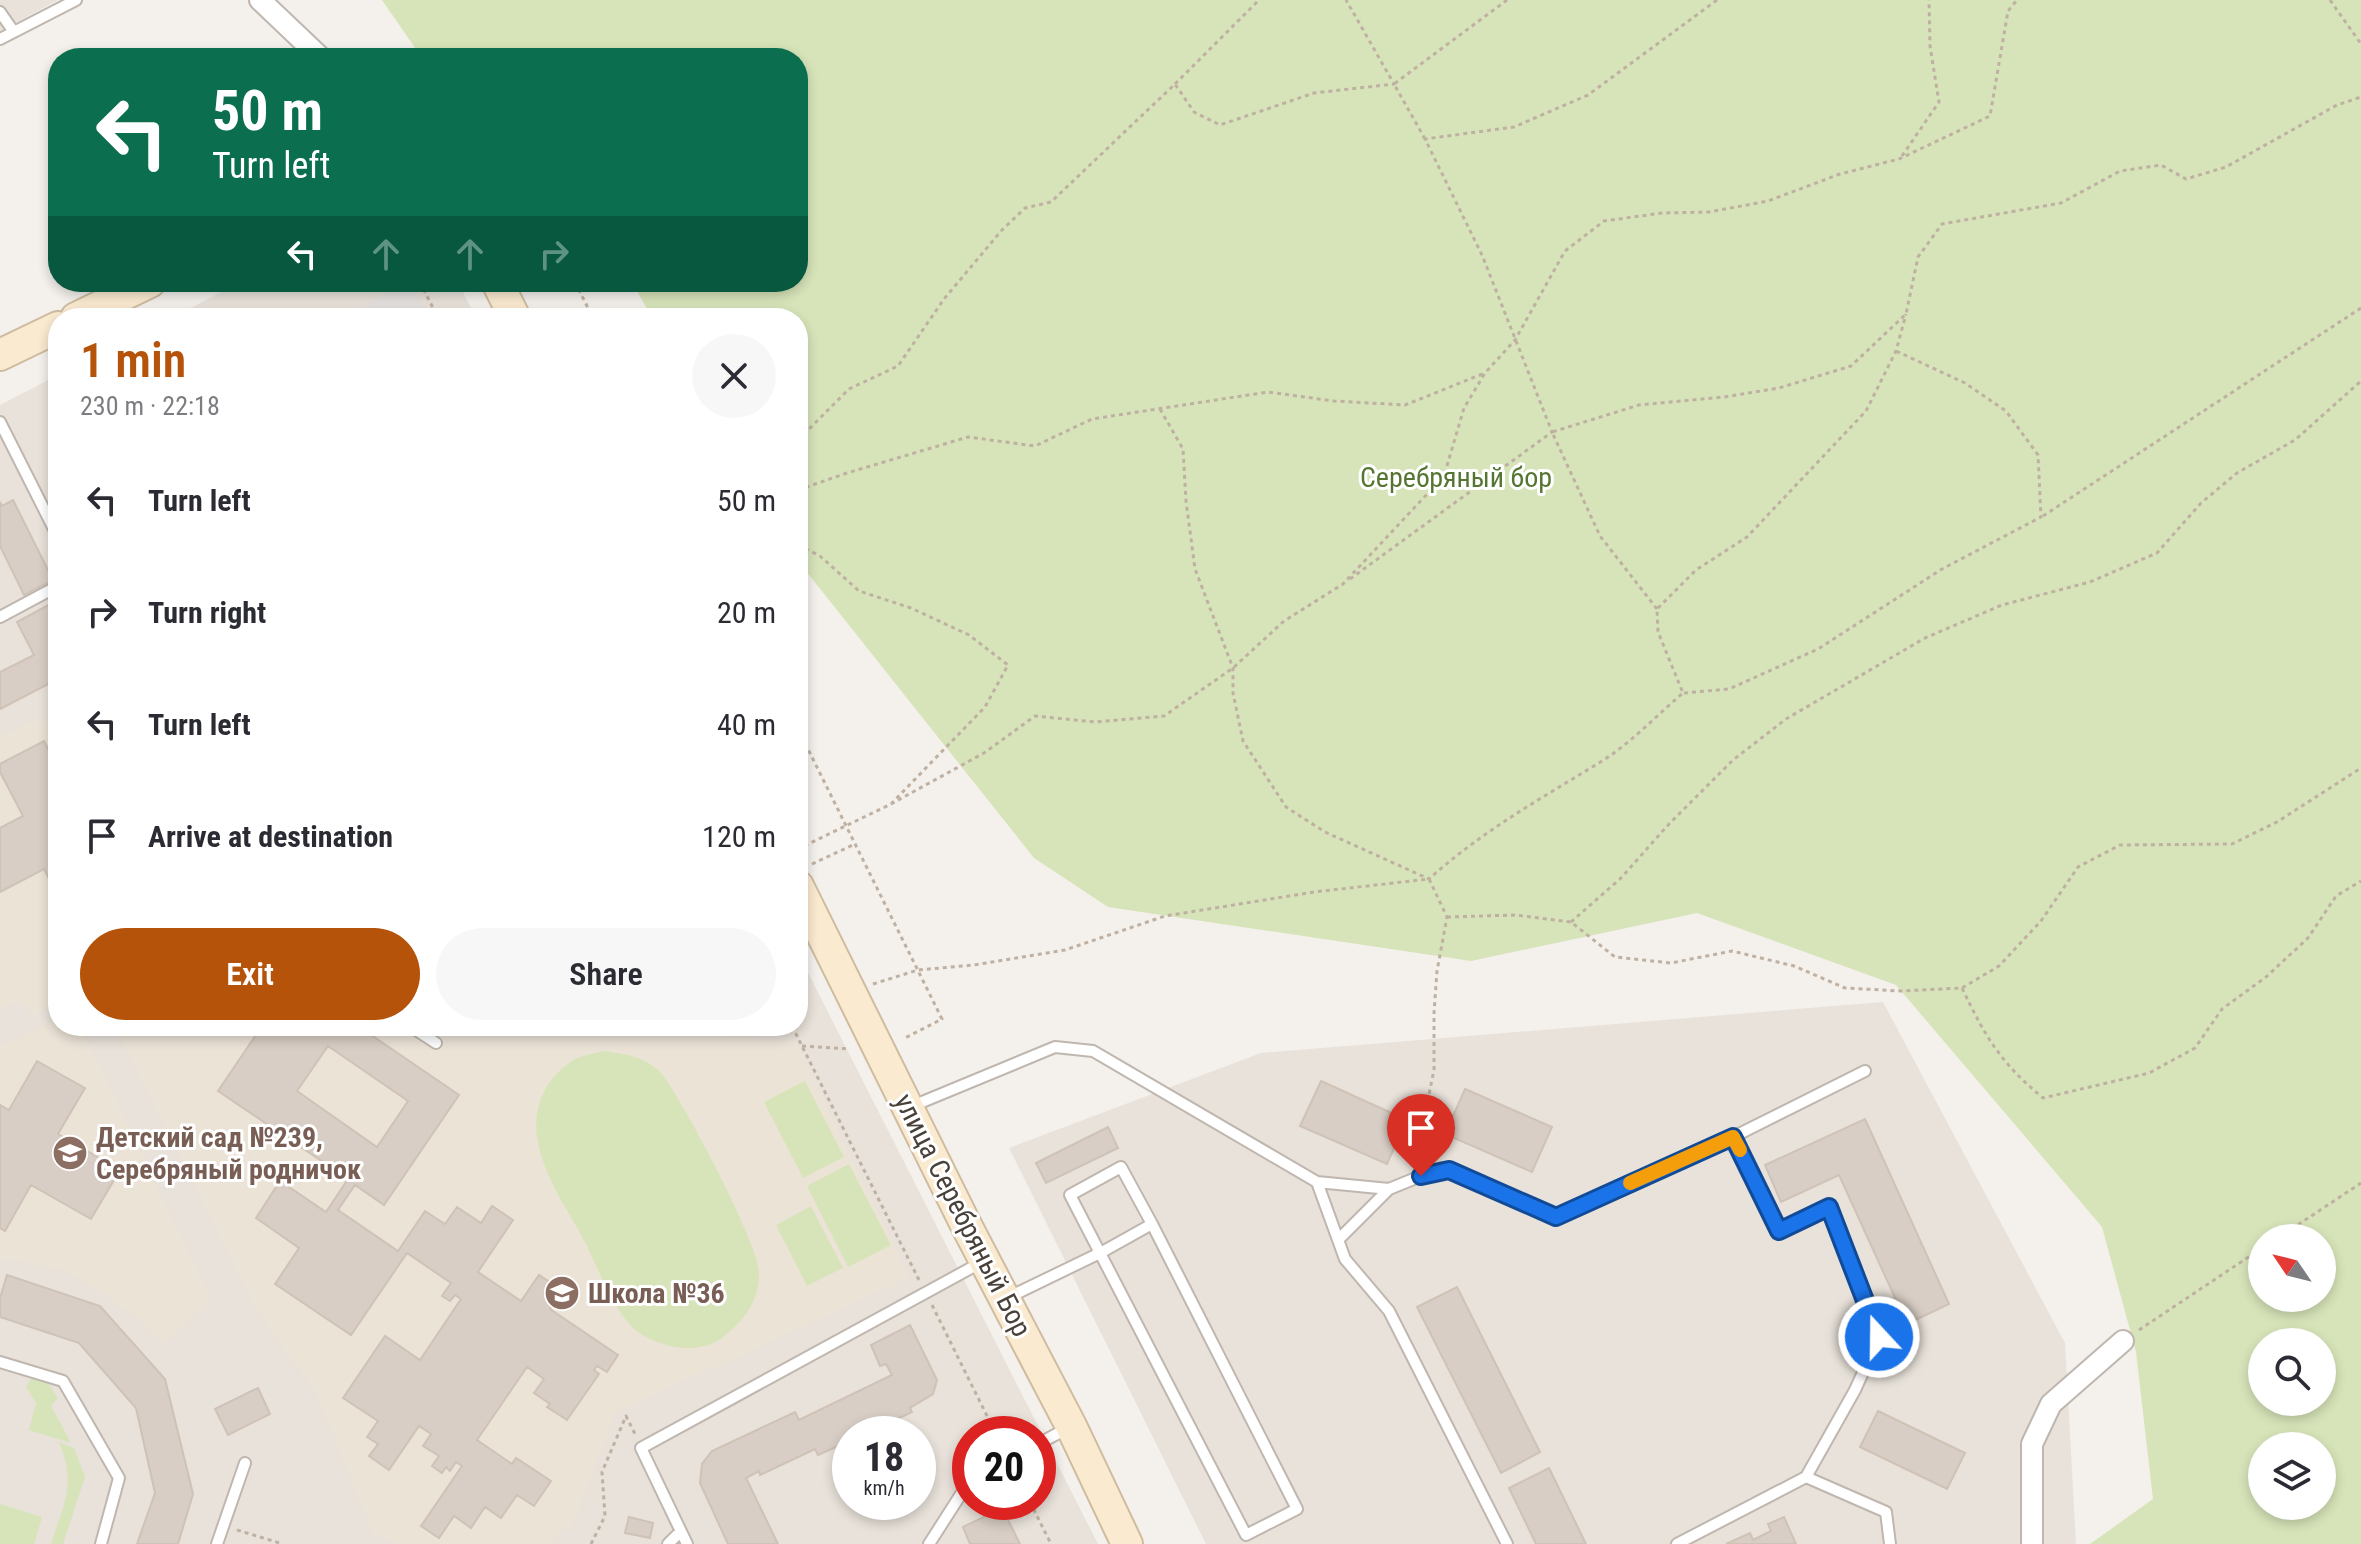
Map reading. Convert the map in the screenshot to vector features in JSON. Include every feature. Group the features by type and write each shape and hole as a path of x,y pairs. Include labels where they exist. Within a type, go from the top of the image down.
{"street":[{"path":"260,0 310,48"},
{"path":"97,308 129,292"},
{"path":"0,355 48,332"},
{"name":"улица Серебряный Бор","path":"808,883 850,991 1071,1426 1127,1544"},
{"path":"2032,1544 2032,1444 2051,1404 2123,1341"}],"lane":[{"path":"0,39 76,0"},
{"path":"0,12 14,32"},
{"path":"0,422 48,517"},
{"path":"0,617 48,591"},
{"path":"425,1036 436,1043"},
{"path":"908,1107 1055,1047 1093,1051 1317,1182 1389,1189"},
{"path":"1338,1240 1389,1189 1421,1176 1449,1170 1556,1217 1733,1137 1865,1071"},
{"path":"1677,1544 1806,1477 1855,1390 1879,1337 1829,1207 1779,1231 1733,1137"},
{"path":"1121,1167 1152,1224 1297,1509 1246,1535 1070,1195 1121,1167"},
{"path":"1317,1182 1345,1259 1389,1311 1507,1544"},
{"path":"1005,1299 1152,1224"},
{"path":"687,1544 641,1448 985,1260"},
{"path":"0,1362 63,1381 119,1478 101,1544"},
{"path":"1056,1434 1071,1426"},
{"path":"217,1544 245,1463"},
{"path":"1806,1477 1886,1512 1890,1544"},
{"path":"929,1544 952,1508"},
{"path":"668,1544 680,1532"}],"path":[{"path":"808,430 849,389 898,366 944,299 1002,230 1025,208 1051,202 1259,0"},
{"path":"1346,0 1425,139 1482,255 1552,432 1600,536 1657,609 1658,632 1683,693"},
{"path":"1175,84 1194,112 1220,125 1314,93 1394,84 1507,0"},
{"path":"1425,139 1514,127 1588,95 1717,0"},
{"path":"1899,159 1939,102 1930,46 1929,0"},
{"path":"1343,584 1444,476 1464,408 1485,373 1515,340 1565,251 1604,221 1662,213 1709,212 1768,201 1840,174 1899,159 1990,116 2008,11 2017,0"},
{"path":"2330,0 2361,44"},
{"path":"1657,609 1696,570 1747,537 1866,411 1896,351 1918,257 1942,224 2061,203 2120,171 2161,165 2186,179 2226,167 2337,105 2361,97"},
{"path":"850,991 918,970 974,965 1065,950 1165,916 1314,892 1429,879 1460,851 1540,797 1605,759 1683,693 1729,689 1818,649 1942,569 2041,517 2361,308"},
{"path":"808,844 984,753 1035,716 1095,722 1164,716 1233,668 1284,621 1343,584 1552,432 1639,405 1779,388 1851,366 1906,314"},
{"path":"1896,351 1965,383 2006,411 2038,455 2041,517"},
{"path":"808,487 968,437 1035,446 1092,419 1268,392 1334,401 1405,405 1485,373"},
{"path":"1571,922 1621,878 1733,760 1786,719 1925,638 2002,605 2090,582 2157,553 2201,503 2237,473 2295,440 2361,381"},
{"path":"1160,409 1183,449 1195,569 1233,668 1233,693 1243,741 1286,807 1325,832 1429,879 1447,917 1437,971 1434,1070 1423,1123 1421,1176"},
{"path":"808,550 820,556 859,591 911,608 969,635 1008,665 985,707 891,804"},
{"path":"802,1046 880,1051 942,1019 808,749"},
{"path":"1447,917 1516,915 1571,922 1615,957 1671,963 1732,951 1794,966 1845,988 1901,991 1962,988 1999,966 2041,921 2078,867 2120,845 2232,844 2277,822 2361,768"},
{"path":"808,873 855,844"},
{"path":"1962,988 1986,1038 2015,1075 2043,1098 2098,1087 2149,1073 2195,1048 2222,1009 2266,977 2308,938 2336,896 2361,881"},
{"path":"797,1036 987,1416"},
{"path":"2299,1224 2361,1183"},
{"path":"2123,1341 2248,1257"},
{"path":"591,1544 605,1516 602,1472 626,1416 641,1448"},
{"path":"1039,1520 1051,1544"},
{"path":"223,1526 283,1544"}],"shaded area":[{"path":"0,0 58,0 0,31"},
{"path":"222,292 463,292 471,308 190,308"},
{"path":"391,292 415,292 423,308 368,308 366,305"},
{"path":"48,380 48,1036 808,1036 808,973 1033,1416 952,1416 952,1520 1056,1520 1056,1461 1098,1544 0,1544 0,405"},
{"path":"48,716 48,1007 34,1016 18,1001 0,1011 0,734 7,735"},
{"path":"1883,1002 2065,1343 2076,1544 1206,1544 1009,1148 1261,1053"},
{"name":"Детский сад №239, Серебряный родничок","path":"48,1024 48,1036 85,1036 211,1300 165,1344 133,1315 69,1271 0,1258 0,1047"},
{"name":"Школа №36","path":"120,1036 717,1036 795,1041 909,1278 616,1412 570,1530 560,1530 550,1544 396,1544 374,1535 317,1394 257,1309"}],"green space":[{"name":"Серебряный бор","path":"382,0 2361,0 2361,1544 2090,1544 2153,1499 2136,1352 2102,1227 1896,985 1697,913 1471,961 1108,907 1034,858 808,574 808,308 646,308 638,292 808,292 808,48 415,48"},
{"path":"604,1051 641,1059 660,1072 670,1085 717,1169 756,1256 759,1281 754,1300 738,1324 713,1343 691,1348 669,1346 648,1338 630,1325 608,1291 546,1168 536,1128 538,1108 546,1088 562,1068 575,1059"},
{"path":"805,1081 844,1157 803,1178 764,1102"},
{"path":"849,1164 891,1245 848,1267 807,1186"},
{"path":"811,1206 843,1268 807,1286 776,1225"},
{"path":"32,1378 49,1384 58,1398 51,1406 71,1443 29,1430 36,1403 26,1387"},
{"path":"59,1442 74,1448 85,1477 63,1544 51,1544 68,1482"},
{"path":"0,1504 42,1517 34,1544 0,1544"}],"building":[{"path":"13,500 48,570 48,583 24,595 0,546 0,502 2,506"},
{"path":"48,605 48,684 0,709 0,672 34,655 17,622"},
{"path":"44,741 48,749 48,877 44,869 0,892 0,828 23,816 0,772 0,764"},
{"path":"255,1036 373,1036 459,1095 384,1205 355,1185 338,1210 398,1251 425,1211 445,1224 457,1207 481,1223 492,1206 513,1220 478,1272 521,1301 539,1275 563,1291 550,1309 618,1355 607,1372 597,1366 594,1370 599,1374 567,1420 547,1407 550,1404 534,1393 544,1379 527,1367 477,1440 512,1464 516,1458 551,1481 534,1506 517,1495 501,1518 485,1507 471,1528 454,1516 439,1538 421,1526 462,1466 456,1462 450,1471 446,1467 442,1473 432,1466 439,1456 423,1446 431,1434 419,1426 389,1470 369,1456 378,1444 367,1437 378,1421 343,1398 385,1336 420,1360 461,1299 455,1295 450,1301 442,1296 451,1283 407,1253 351,1335 275,1284 299,1248 256,1218 280,1181 326,1212 348,1179 218,1091","holes":["328,1046 408,1101 377,1147 297,1091"]},
{"path":"37,1061 85,1088 58,1134 120,1170 91,1219 31,1185 5,1231 0,1228 0,1105 9,1110"},
{"path":"1321,1081 1407,1120 1387,1164 1300,1126"},
{"path":"1465,1089 1552,1127 1532,1172 1445,1134"},
{"path":"1865,1119 1949,1304 1907,1324 1839,1175 1781,1202 1765,1165"},
{"path":"1108,1127 1118,1148 1046,1183 1036,1163"},
{"path":"7,1275 100,1306 165,1379 193,1494 178,1544 137,1544 155,1493 136,1408 79,1343 0,1317 0,1298"},
{"path":"1457,1287 1540,1452 1501,1473 1417,1307"},
{"path":"910,1325 937,1380 933,1394 910,1408 912,1412 903,1416 832,1416 832,1449 818,1455 815,1449 760,1475 759,1471 746,1478 778,1544 728,1544 700,1483 702,1464 712,1451 795,1412 799,1420 892,1375 886,1364 880,1366 871,1345"},
{"path":"258,1388 270,1414 228,1435 215,1409"},
{"path":"1878,1411 1965,1453 1947,1489 1860,1447"},
{"path":"1549,1468 1586,1544 1536,1544 1509,1488"},
{"path":"629,1517 653,1523 650,1538 625,1533"},
{"path":"1784,1517 1796,1544 1726,1544 1750,1533 1753,1540 1771,1531 1768,1524"},
{"path":"977,1520 1008,1520 1020,1544 970,1544 963,1527"}],"slow traffic":[{"path":"1630,1183 1733,1137 1740,1150"}],"place":[{"name":"Детский сад №239, Серебряный родничок","path":"70,1153"},
{"name":"Школа №36","path":"562,1293"}],"route":[{"path":"1421,1176 1449,1170 1556,1217 1733,1137 1779,1231 1829,1207 1879,1337"}]}
